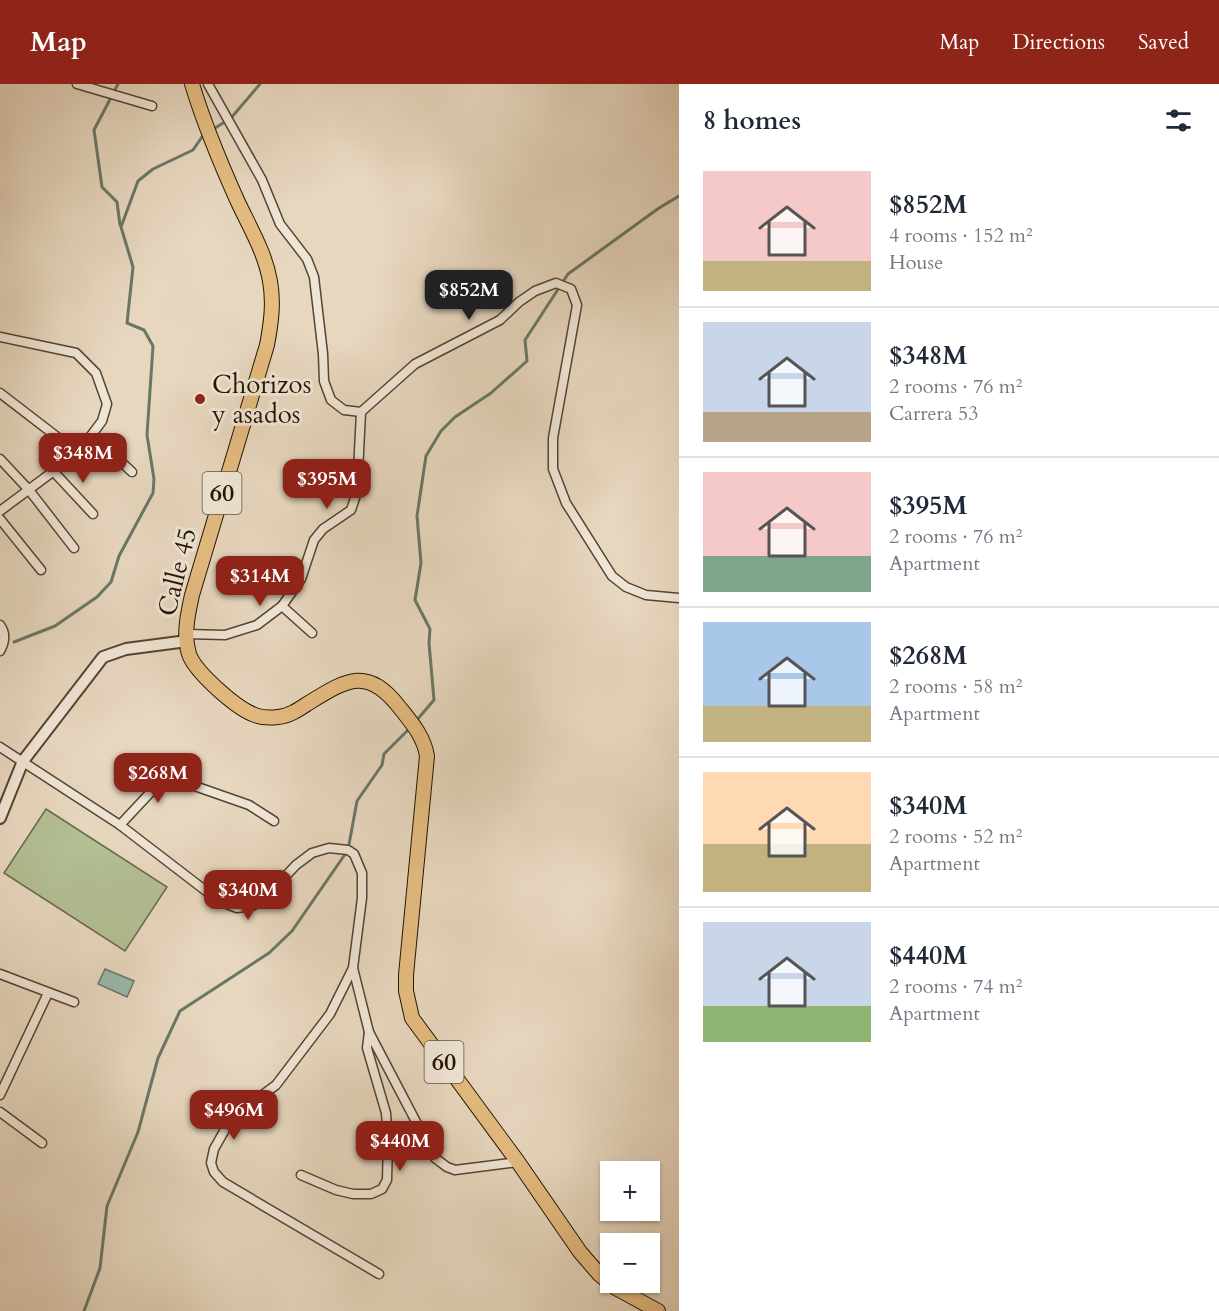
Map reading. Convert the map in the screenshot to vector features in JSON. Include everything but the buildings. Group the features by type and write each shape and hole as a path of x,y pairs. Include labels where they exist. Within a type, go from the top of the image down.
{"main road":[{"name":"Calle 45","path":"192,84 211,138 264,258 272,300 267,345 192,595 186,637 194,665 204,677 243,709 255,715 276,718 286,716 347,682 360,680 373,683 384,689 423,741 427,756 426,777 406,975 408,1004 412,1018 424,1036 518,1162"},
{"name":"60","path":"518,1162 580,1252 599,1274 616,1288 658,1311"}],"street":[{"path":"77,84 152,106"},
{"path":"208,84 262,180 280,224 308,259 314,277 324,381 331,400 344,410 361,412"},
{"path":"0,819 23,761 103,657 126,649 186,637 225,635 257,625 282,606 301,579 314,540 323,528 351,510 357,492 361,412 415,364 500,321 519,302 535,291 556,283 571,289 577,305 553,438 553,469 566,503 612,576 626,587 646,595 679,598"},
{"path":"0,337 76,353 96,373 107,404 102,421 78,453 0,511"},
{"path":"0,393 78,453"},
{"path":"92,435 132,472"},
{"path":"0,459 29,490 74,548"},
{"path":"54,471 93,514"},
{"path":"0,519 41,570"},
{"path":"282,606 312,633"},
{"path":"0,625 4,630 4,636 0,651"},
{"path":"0,747 120,825 219,901 243,908 252,906 265,898 296,865 312,854 329,848 348,850 354,854 362,873 362,898 353,968 330,1014 276,1085 249,1105 227,1126 214,1149 211,1163 214,1172 223,1182 380,1274"},
{"path":"120,825 177,764"},
{"path":"166,776 249,805 274,821"},
{"path":"353,968 369,1032 435,1158 455,1170 518,1162"},
{"path":"0,974 74,1002"},
{"path":"0,1095 48,993"},
{"path":"301,1174 336,1190 353,1194 370,1194 381,1189 387,1180 386,1113 367,1048 369,1032"},
{"path":"0,1112 42,1143"}],"shaded area":[{"path":"46,809 167,887 125,951 4,873"},
{"path":"105,969 134,981 127,997 98,984"}],"waterway":[{"path":"118,84 94,130 102,187 117,202 120,225"},
{"path":"231,118 260,84"},
{"path":"212,130 223,123"},
{"path":"14,642 55,626 97,597 111,582 119,556 153,493 154,479 147,435 153,346 144,330 127,323 133,267 121,227 138,181 153,169 193,150 204,134"},
{"path":"416,721 434,700 430,629 415,600 421,563 417,516 426,456 441,431 455,417 491,393 527,361 525,340 568,274 679,196"},
{"path":"84,1311 100,1268 107,1206 138,1132 158,1058 180,1011 269,953 292,931 348,850 357,801 382,765 384,754 410,728"}],"place":[{"name":"Chorizos y asados","path":"200,399"}]}
